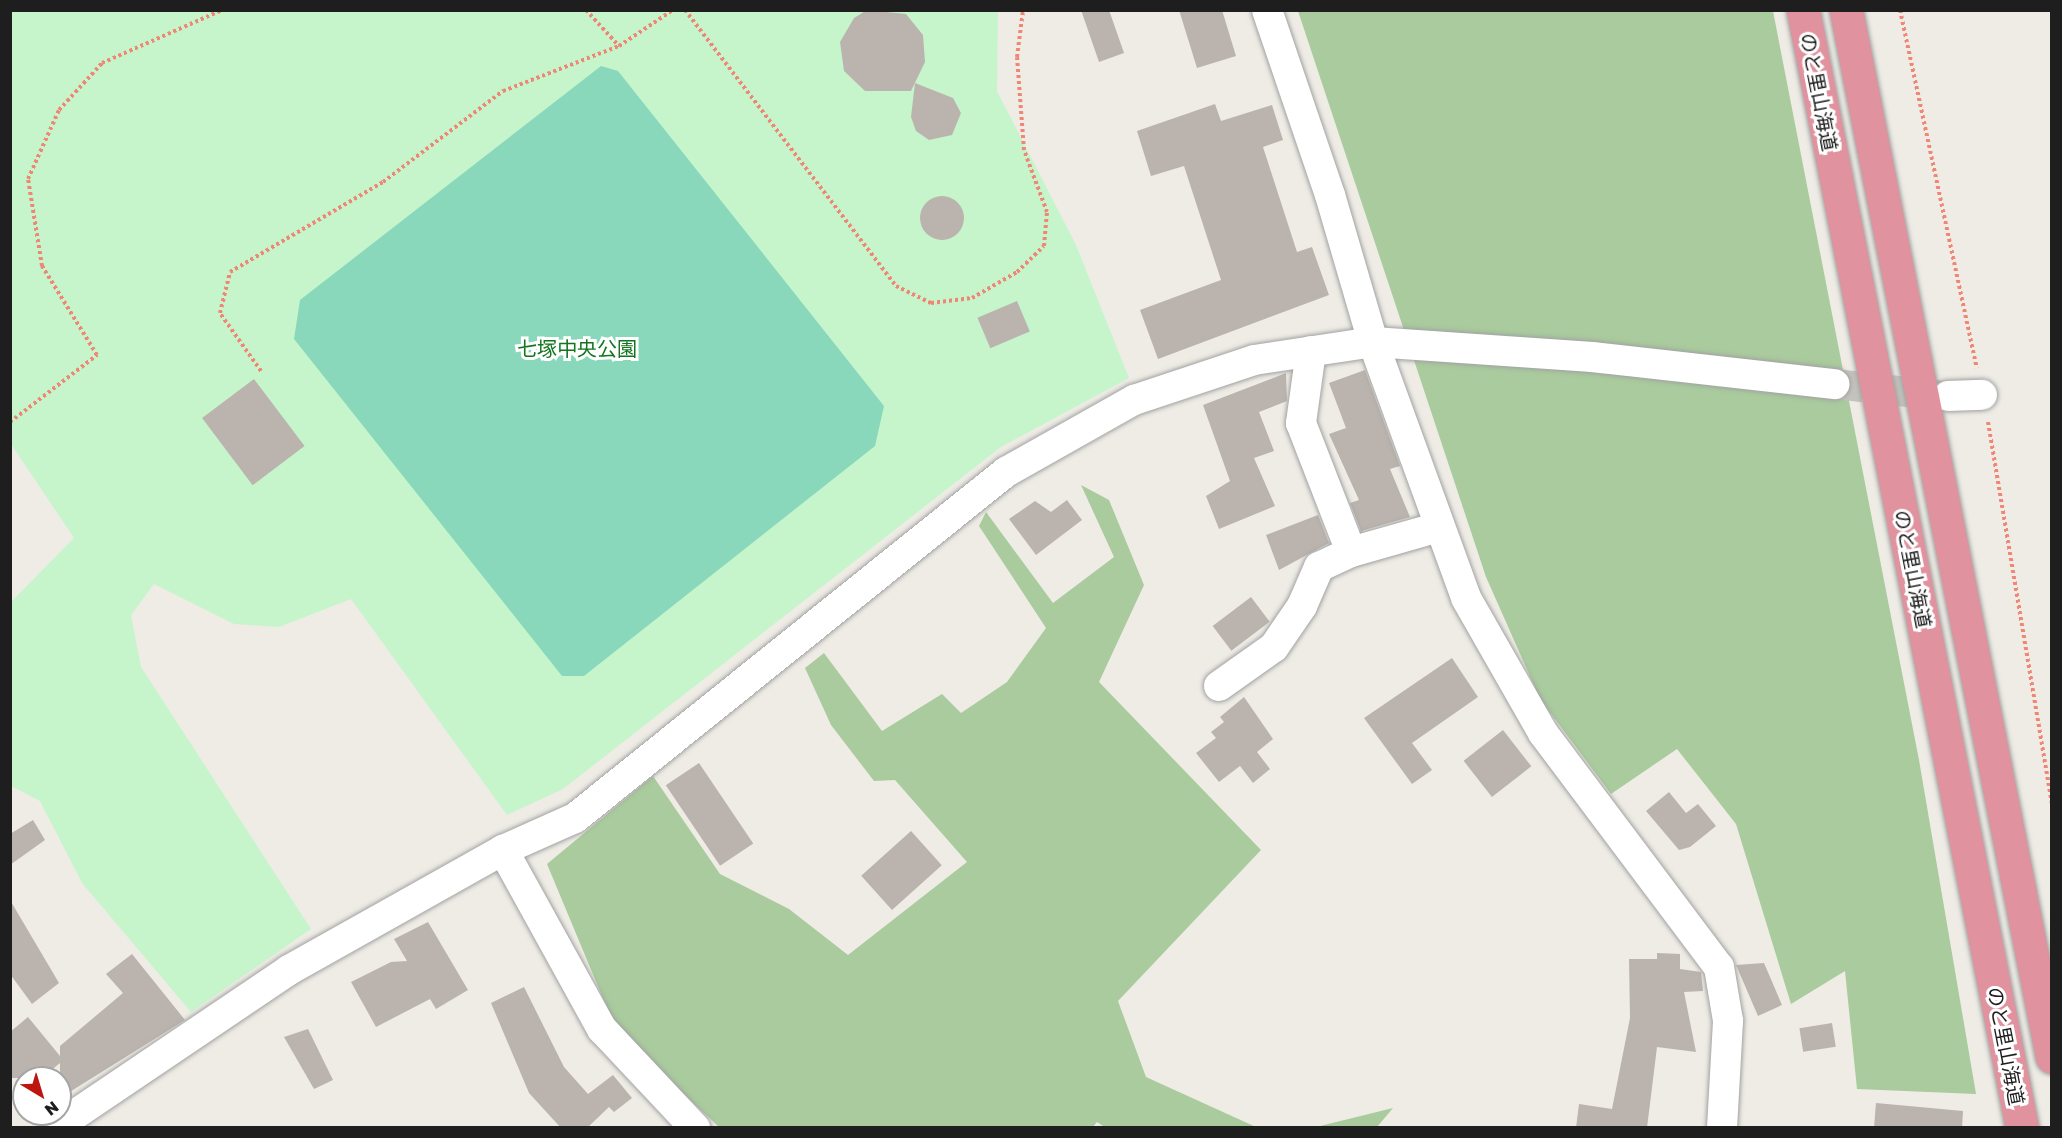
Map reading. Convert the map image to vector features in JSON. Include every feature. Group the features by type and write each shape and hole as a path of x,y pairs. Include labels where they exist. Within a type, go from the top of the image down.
{"highway":[{"name":"のと里山海道","path":"1803,10 2022,1128"},
{"path":"1846,10 2052,1057"}],"street":[{"path":"1267,10 1330,195 1373,342 1466,598 1543,733 1719,967 1728,1021 1722,1128"},
{"path":"55,1128 289,970 503,850 575,818 1006,472 1134,400 1254,360 1373,342 1592,357 1834,384"},
{"path":"1311,351 1300,423 1351,552"},
{"path":"1948,396 1982,395"},
{"path":"1219,686 1274,647 1302,606 1319,567 1351,552 1440,527"},
{"path":"503,850 602,1029 695,1128"}],"path":[{"path":"10,422 97,355 42,266 28,179 59,110 102,63 222,10"},
{"path":"586,10 609,42 619,46"},
{"path":"261,371 220,313 230,272 383,182 503,91 619,46 673,10"},
{"path":"684,10 896,286 931,303 972,298 1017,272 1044,246 1047,212 1023,139 1017,57 1023,10"}],"green space":[{"name":"七塚中央公園","path":"10,11 998,11 997,91 1076,245 1129,378 1001,447 563,789 507,815 351,599 279,627 234,624 154,584 131,615 141,667 311,929 191,1012 82,883 40,801 11,786 11,602 74,538 11,444"},
{"path":"1298,11 1773,11 1919,760 1976,1094 1857,1089 1845,971 1791,1004 1736,824 1677,749 1611,794 1540,699 1486,577"},
{"path":"601,66 618,71 884,406 875,446 584,676 562,676 294,339 300,300"},
{"path":"1081,485 1109,500 1144,585 1099,682 1261,850 1118,1001 1146,1077 1256,1127 1106,1128 1097,1122 1092,1128 719,1127 617,1032 547,864 653,776 720,874 789,909 848,955 967,862 895,780 874,781 831,725 805,668 824,653 882,731 942,694 961,713 1007,682 1046,628 979,526 986,512 1053,603 1114,557"},
{"path":"1393,1108 1377,1127 1316,1127"}],"building":[{"path":"867,10 906,14 923,35 925,62 911,91 865,91 844,71 840,42 854,18"},
{"path":"1081,10 1109,10 1124,53 1099,62"},
{"path":"1179,10 1222,10 1236,56 1197,68"},
{"path":"915,83 953,98 961,113 952,135 929,140 916,131 911,117"},
{"path":"1215,104 1221,121 1272,105 1283,140 1263,147 1297,252 1312,247 1329,295 1158,359 1140,310 1221,280 1184,166 1151,176 1137,131"},
{"path":"942,196 958,202 964,218 958,234 942,240 926,234 920,218 926,202"},
{"path":"1017,301 1030,331 990,348 977,318"},
{"path":"1365,370 1400,466 1390,469 1410,517 1361,531 1350,503 1359,500 1329,434 1346,428 1329,383"},
{"path":"1286,373 1287,401 1259,412 1274,451 1254,458 1275,506 1219,529 1206,496 1230,481 1203,405"},
{"path":"254,379 305,446 253,485 202,418"},
{"path":"1067,500 1082,520 1036,555 1009,519 1035,501 1051,512"},
{"path":"1318,515 1329,543 1279,570 1266,535"},
{"path":"1251,597 1270,622 1231,651 1213,626"},
{"path":"1452,658 1478,697 1412,743 1432,770 1412,784 1364,718"},
{"path":"1244,697 1273,739 1257,752 1270,769 1253,783 1240,766 1219,782 1196,753 1216,738 1211,732 1224,722 1220,717"},
{"path":"1503,730 1531,766 1492,797 1464,761"},
{"path":"699,763 753,843 720,866 666,785"},
{"path":"1669,792 1686,813 1698,804 1716,826 1690,847 1679,850 1646,811"},
{"path":"33,820 45,840 10,865 10,834"},
{"path":"911,831 942,865 892,910 861,876"},
{"path":"10,900 59,983 32,1004 10,974"},
{"path":"428,922 468,990 436,1009 430,999 376,1027 351,982 391,962 407,961 394,939"},
{"path":"1657,953 1680,954 1680,969 1701,972 1703,991 1684,992 1696,1052 1657,1047 1647,1128 1576,1128 1579,1104 1612,1109 1630,1018 1629,959 1657,959"},
{"path":"132,954 185,1020 72,1091 72,1066 60,1066 60,1063 56,1066 12,1066 12,1078 10,1078 10,1032 28,1017 60,1056 60,1046 123,993 106,974"},
{"path":"1764,963 1782,1005 1758,1016 1736,965"},
{"path":"524,987 564,1067 588,1094 613,1075 632,1098 614,1112 609,1107 587,1128 561,1128 529,1093 491,1003"},
{"path":"1832,1023 1836,1047 1803,1052 1799,1028"},
{"path":"308,1029 333,1080 314,1089 284,1037"},
{"path":"1876,1103 1963,1111 1962,1128 1874,1128"}],"tunnel":[{"path":"1834,384 1944,396"}]}
